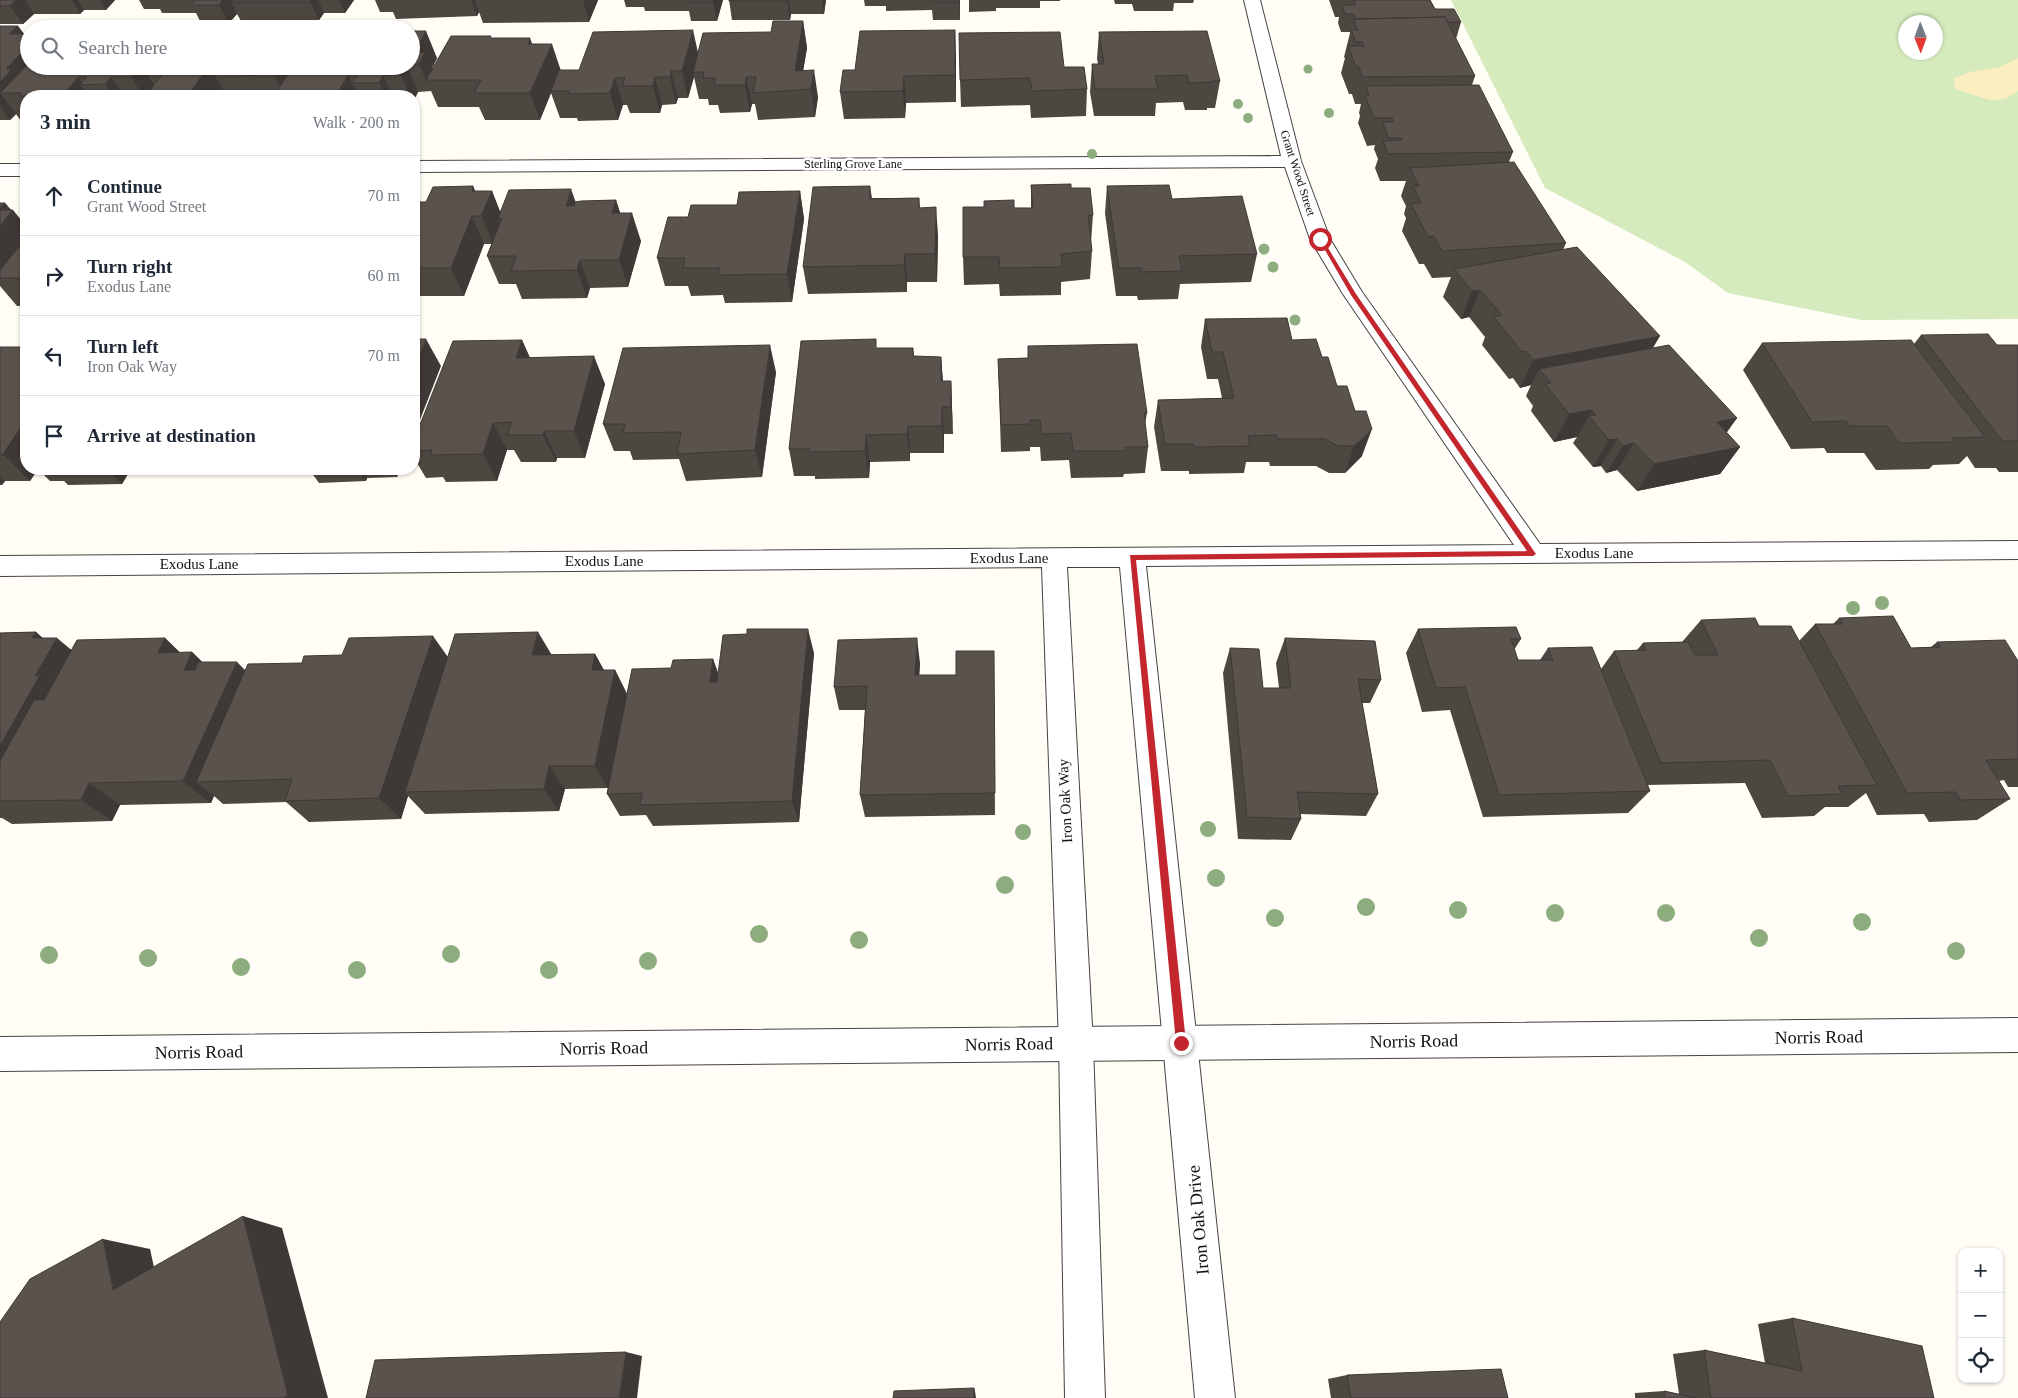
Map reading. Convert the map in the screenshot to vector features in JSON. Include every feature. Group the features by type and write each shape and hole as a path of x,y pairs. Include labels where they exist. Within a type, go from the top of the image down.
{"street":[{"name":"Grant Wood Street","path":"1252,0 1292,161 1320,239 1349,286 1533,554"},
{"name":"Sterling Grove Lane","path":"420,167 1292,161"},
{"path":"0,170 20,170"},
{"name":"Exodus Lane","path":"0,566 2018,550"},
{"name":"Iron Oak Way","path":"1054,557 1076,1044"},
{"path":"1132,557 1181,1043"},
{"name":"Norris Road","path":"0,1054 2018,1035"},
{"name":"Iron Oak Drive","path":"1181,1043 1215,1398"},
{"path":"1076,1044 1085,1398"}],"green space":[{"path":"1451,0 2018,0 2018,319 1861,320 1728,293 1685,262 1545,188"}],"sand":[{"path":"2018,58 2018,91 2005,99 1990,100 1955,89 1954,78 1970,72 2000,67"}],"building":[{"path":"0,0 16,0 10,6 0,6"},
{"path":"195,0 223,0 219,5 191,5"},
{"path":"233,0 311,0 310,2 231,2"},
{"path":"688,0 714,0 713,2 687,2"},
{"path":"787,0 787,1 729,1"},
{"path":"932,0 959,0 959,2 932,2"},
{"path":"1354,0 1430,0 1435,9 1454,9 1461,22 1447,22 1445,17 1356,19 1354,14 1345,14 1342,5 1355,5"},
{"path":"1445,17 1475,76 1362,77 1348,46 1364,46 1362,42 1356,42 1351,30 1358,30 1353,19"},
{"path":"773,21 803,21 795,71 814,70 811,89 753,93 756,77 746,77 745,85 714,85 716,78 703,78 704,72 693,72 703,33 771,32"},
{"path":"0,26 18,26 9,34 20,34 20,54 6,69 12,69 0,82"},
{"path":"693,30 682,71 671,71 670,77 655,77 653,86 622,86 625,77 615,78 610,93 569,94 570,91 551,91 559,70 579,70 593,32"},
{"path":"955,30 955,75 904,76 903,91 840,92 843,70 855,70 860,31"},
{"path":"420,31 426,31 420,42"},
{"path":"1207,31 1220,81 1189,83 1187,75 1155,76 1158,89 1095,89 1092,64 1104,64 1099,32"},
{"path":"1060,32 1064,67 1084,67 1087,89 1032,91 1030,78 960,80 959,33"},
{"path":"451,36 530,38 528,44 552,44 530,93 474,93 481,80 426,80"},
{"path":"420,52 425,52 420,62"},
{"path":"20,72 20,75 132,75 131,77 111,77 105,84 80,85 87,77 78,77 67,90 20,90 20,93 0,93"},
{"path":"162,75 203,75 192,90 150,90"},
{"path":"288,75 348,75 339,90 277,90"},
{"path":"357,75 383,75 379,83 353,83"},
{"path":"1479,85 1513,152 1388,154 1383,141 1402,140 1401,138 1389,138 1382,122 1393,122 1392,118 1374,118 1365,96 1369,96 1366,86"},
{"path":"1514,162 1566,243 1442,251 1434,236 1428,237 1411,204 1421,203 1413,186 1419,186 1410,168"},
{"path":"1071,184 1071,188 1090,188 1093,215 1088,215 1092,251 1061,254 1062,267 1000,268 999,257 963,257 963,207 984,207 984,201 1014,200 1014,208 1033,208 1031,185"},
{"path":"1169,185 1172,199 1242,196 1257,254 1179,256 1182,271 1141,272 1141,268 1119,268 1107,186"},
{"path":"473,186 472,191 492,191 481,216 472,216 451,268 420,268 420,202 426,202 433,187"},
{"path":"870,186 870,199 919,198 919,208 936,207 935,254 905,254 904,265 803,267 813,187"},
{"path":"571,189 566,206 574,206 575,202 581,201 616,200 612,213 632,213 619,260 580,260 577,270 511,271 516,256 487,256 502,218 498,218 509,190"},
{"path":"800,191 787,274 718,275 720,268 683,268 685,258 657,258 668,217 688,217 691,205 737,205 739,192"},
{"path":"0,210 13,210 0,226"},
{"path":"20,245 20,278 0,278 0,270"},
{"path":"1577,247 1660,336 1533,360 1526,351 1522,352 1494,317 1502,315 1480,290 1472,291 1454,269"},
{"path":"1287,318 1292,340 1316,339 1322,357 1328,357 1337,386 1347,386 1355,411 1366,411 1372,429 1354,446 1338,446 1325,439 1277,439 1276,435 1248,436 1250,446 1194,447 1194,444 1165,444 1158,400 1234,398 1223,352 1212,352 1205,319"},
{"path":"1988,334 1997,345 2018,345 2018,441 2002,441 1921,335"},
{"path":"420,339 426,339 420,354"},
{"path":"876,339 876,348 913,348 913,356 941,357 941,381 951,381 951,407 942,407 942,426 908,426 907,434 866,435 865,451 810,452 810,449 789,449 801,341"},
{"path":"522,340 516,358 594,356 574,431 544,431 543,435 507,435 512,422 493,423 483,454 430,455 432,450 420,451 420,425 453,341"},
{"path":"1911,340 1985,437 1952,438 1954,442 1899,443 1887,426 1849,426 1846,421 1812,422 1762,343"},
{"path":"1137,344 1147,413 1144,413 1148,447 1125,447 1126,451 1073,451 1071,433 1042,434 1040,420 1030,420 1030,424 1001,425 998,359 1028,358 1028,346"},
{"path":"770,345 755,450 677,454 681,432 623,433 625,424 603,424 623,348"},
{"path":"1669,345 1737,418 1717,422 1740,447 1654,464 1634,443 1623,446 1617,439 1609,440 1589,416 1596,415 1592,410 1569,414 1545,384 1551,383 1539,369"},
{"path":"0,347 20,347 20,429 3,454 0,454"},
{"path":"1893,616 1911,648 1940,647 1937,642 2005,640 2018,661 2018,759 1986,760 2010,799 1960,800 1956,792 1907,793 1815,624 1843,624 1839,618"},
{"path":"1755,618 1759,626 1791,626 1877,785 1838,786 1842,794 1788,796 1770,760 1661,763 1614,651 1646,650 1643,643 1688,642 1695,655 1718,655 1701,620"},
{"path":"1516,627 1521,639 1511,639 1518,660 1553,660 1548,648 1592,647 1650,791 1499,795 1465,687 1436,688 1418,629"},
{"path":"747,629 808,629 792,801 640,805 642,793 607,794 632,669 671,668 673,660 713,659 710,682 717,682 723,635 747,634"},
{"path":"36,632 32,638 57,638 35,676 40,675 0,746 0,633"},
{"path":"538,632 532,655 595,654 592,670 615,670 595,766 549,766 544,789 405,792 455,634"},
{"path":"433,636 379,798 285,801 292,779 196,782 248,664 302,663 304,656 342,655 349,638"},
{"path":"165,638 158,653 192,652 184,670 195,670 198,662 237,662 183,781 89,783 81,800 0,801 0,761 34,700 44,700 77,640"},
{"path":"917,638 915,675 956,675 956,651 994,651 995,793 860,795 867,686 834,687 838,640"},
{"path":"1285,638 1375,641 1381,680 1358,679 1378,794 1297,792 1301,819 1247,817 1230,648 1259,649 1263,688 1291,688"},
{"path":"243,1216 288,1395 284,1398 0,1398 0,1322 30,1279 103,1239 113,1290"},
{"path":"1792,1318 1922,1346 1934,1398 1711,1398 1704,1350 1802,1371"},
{"path":"626,1352 619,1398 366,1398 375,1360"},
{"path":"1501,1369 1508,1398 1351,1398 1347,1375"},
{"path":"974,1388 974,1398 893,1398 894,1391"},
{"path":"1664,1391 1696,1398 1665,1398"}],"route":[{"path":"1181,1043 1132,557 1533,554 1354,294 1320,239"}]}
